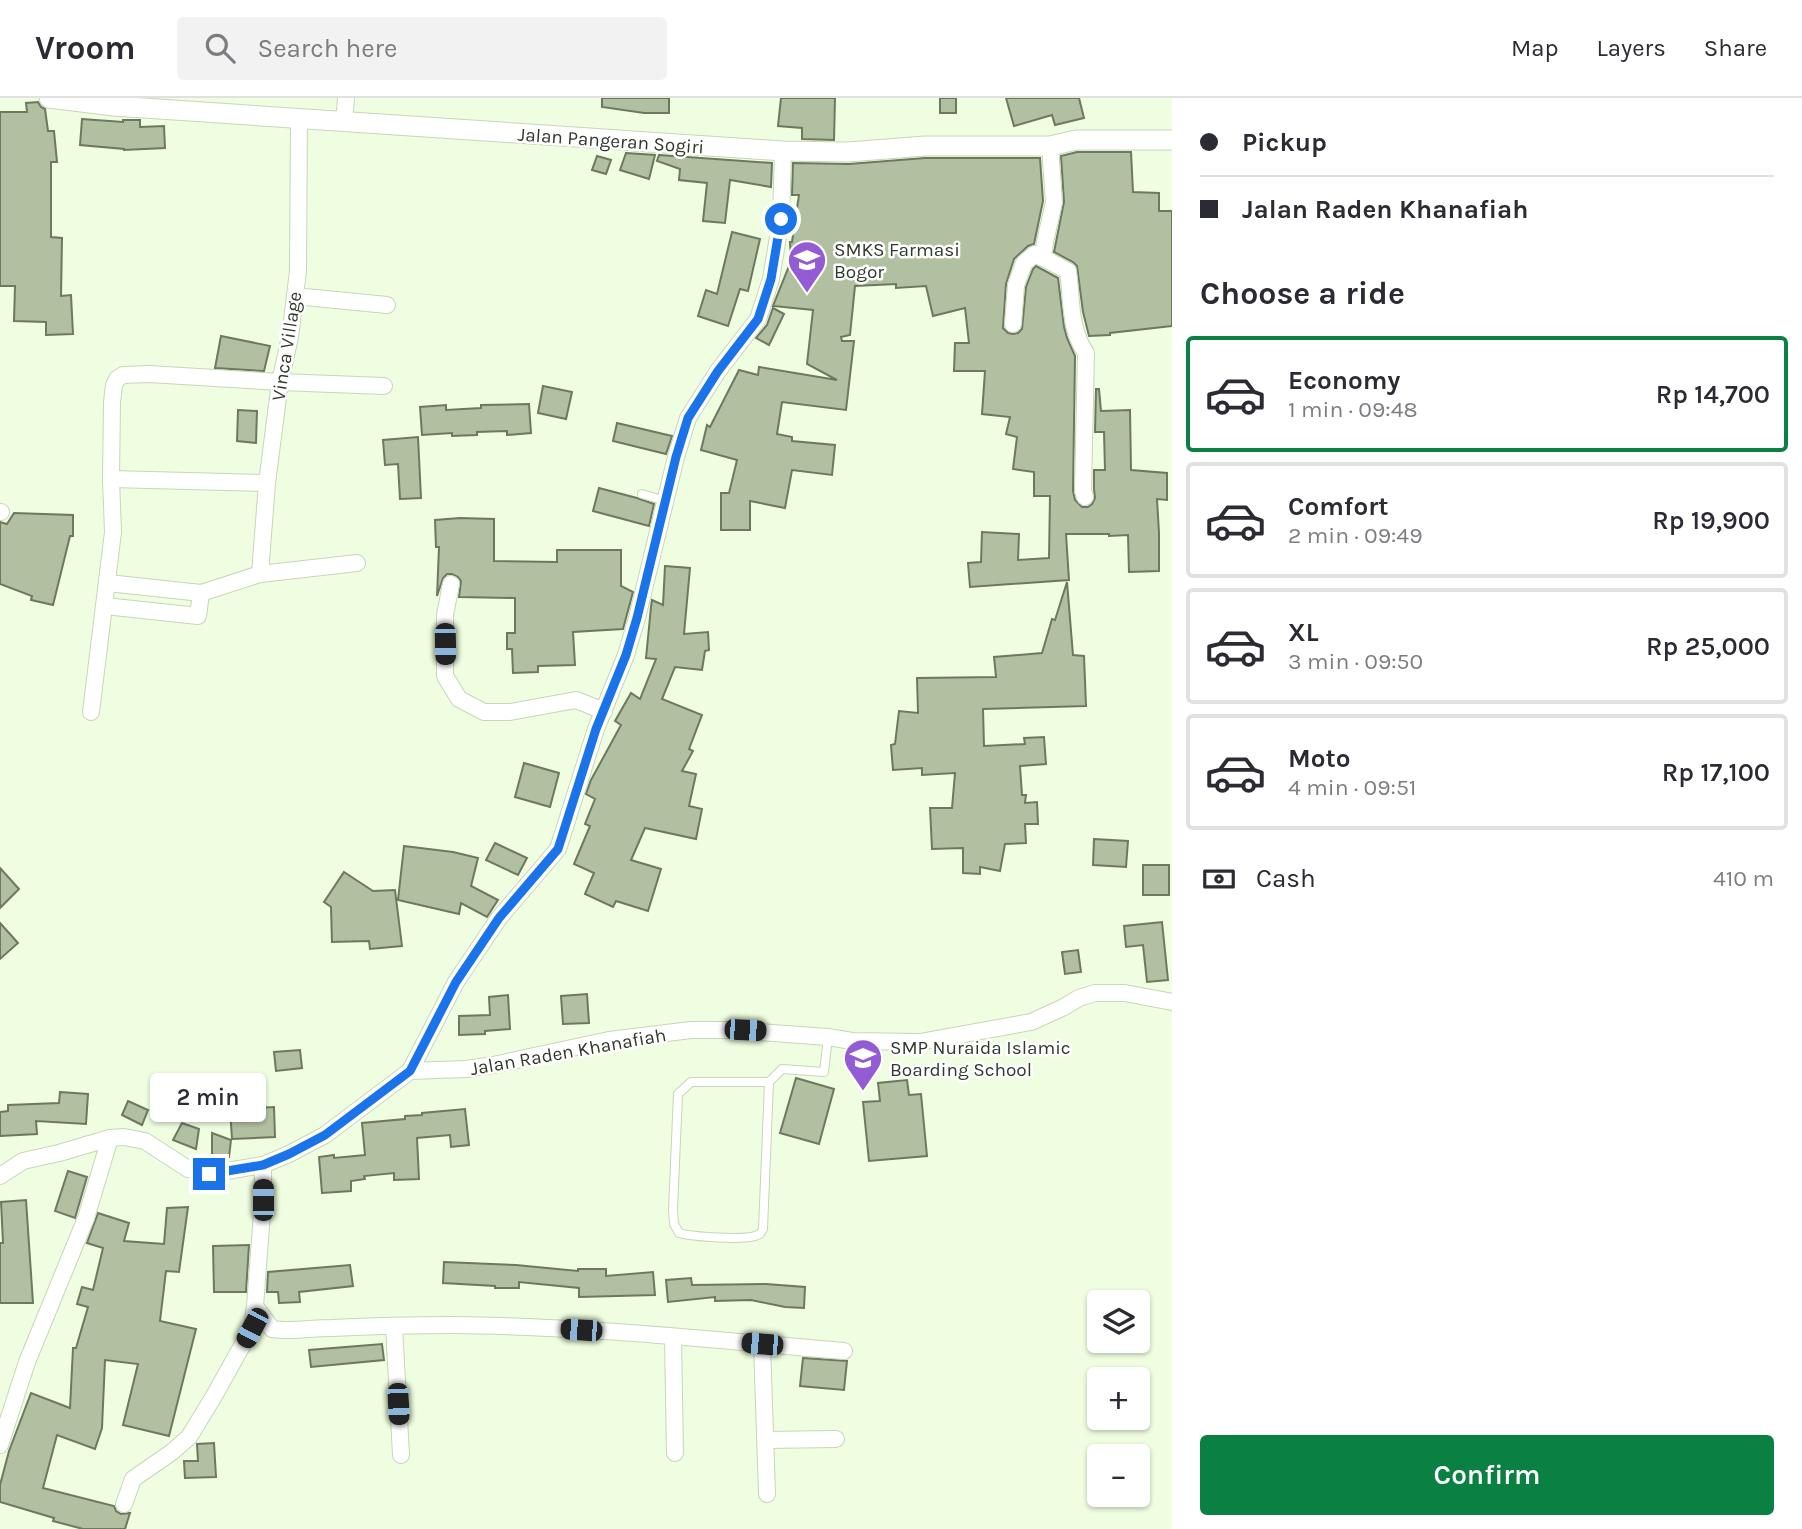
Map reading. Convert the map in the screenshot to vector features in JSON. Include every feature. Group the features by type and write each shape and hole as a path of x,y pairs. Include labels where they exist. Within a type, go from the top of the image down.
{"street":[{"name":"Jalan Pangeran Sogiri","path":"50,98 344,122 783,151 848,152 925,146 1051,146 1076,140 1172,140"},
{"path":"344,122 346,98"},
{"name":"Vinca Village","path":"260,574 267,483 298,271 299,118"},
{"path":"1044,258 1054,202 1051,146"},
{"path":"0,1176 23,1161 110,1138 124,1137 145,1141 188,1169 209,1174 263,1165 325,1135 410,1071 456,982 499,918 558,849 596,729 629,643 688,418 718,371 758,319 771,279 781,219 783,151"},
{"path":"1013,324 1016,285 1024,263 1035,254 1068,271 1073,325 1086,353 1085,497"},
{"path":"295,296 387,305"},
{"path":"91,712 113,532 111,479 114,385 117,379 123,374 149,374 384,386"},
{"path":"111,479 267,483"},
{"path":"108,583 201,593 260,574 357,563"},
{"path":"450,584 445,615 445,676 459,699 484,712 510,712 576,700 604,711"},
{"path":"105,606 198,616 201,593"},
{"name":"Jalan Raden Khanafiah","path":"410,1071 466,1069 609,1040 691,1030 761,1031 852,1041 920,1042 1031,1022 1095,993 1125,993 1172,1002"},
{"path":"0,1445 27,1362 86,1218 110,1138"},
{"path":"124,1504 133,1479 189,1437 252,1328 263,1200 263,1165"},
{"path":"255,1306 272,1329 284,1331 453,1325 530,1327 844,1351"},
{"path":"394,1326 401,1455"},
{"path":"673,1337 675,1453"},
{"path":"762,1344 767,1494"},
{"path":"766,1440 836,1439"}],"lane":[{"path":"642,494 666,501"},
{"path":"769,1082 703,1080 691,1082 678,1094 673,1210 674,1224 679,1233 694,1237 750,1237 760,1233 763,1229 769,1082 782,1069 824,1072 828,1037"}],"building":[{"path":"602,98 669,98 669,113 644,113 602,107"},
{"path":"781,98 835,98 834,140 802,139 802,128 778,126"},
{"path":"940,98 956,98 956,113 940,113"},
{"path":"1006,98 1079,98 1084,118 1055,125 1052,115 1014,126"},
{"path":"38,102 45,109 48,131 54,131 57,162 51,162 51,237 62,238 61,296 71,295 73,334 46,335 46,322 14,321 15,286 0,286 0,112 27,112 26,103"},
{"path":"82,119 123,122 140,120 140,127 164,126 165,148 124,150 80,145"},
{"path":"1077,152 1131,152 1133,192 1159,193 1159,211 1172,211 1172,326 1089,336 1077,266 1054,252 1064,202 1061,156"},
{"path":"626,153 655,155 649,179 620,170"},
{"path":"659,155 772,163 771,187 730,180 725,223 703,221 707,183 679,180 680,169 657,161"},
{"path":"597,156 611,160 606,174 592,170"},
{"path":"925,158 1040,158 1043,201 1034,244 1014,259 1006,284 1003,328 1013,334 1022,329 1026,287 1036,266 1058,278 1064,327 1075,356 1075,500 1082,507 1092,504 1095,498 1094,470 1105,470 1104,432 1095,432 1096,389 1099,389 1101,411 1130,410 1131,470 1167,473 1167,500 1157,499 1159,571 1129,572 1128,535 1066,534 1069,580 970,587 968,563 981,562 982,532 1019,534 1018,560 1049,558 1050,496 1034,496 1034,472 1013,469 1017,437 1006,434 1010,417 982,414 985,371 954,371 955,343 969,343 965,308 933,316 926,286 855,286 850,335 841,337 842,341 854,341 846,410 782,402 777,434 792,437 792,441 835,445 832,475 792,470 785,508 750,501 750,530 721,530 721,493 729,493 737,460 701,450 707,425 710,427 739,370 758,375 759,367 837,380 807,364 813,310 773,306 791,261 790,242 799,195 792,195 793,163 849,164"},
{"path":"732,232 760,239 748,291 740,289 728,326 698,316 706,290 717,294"},
{"path":"773,308 784,314 769,345 756,338 767,325"},
{"path":"221,336 270,346 264,371 215,368"},
{"path":"543,386 572,392 566,419 538,413"},
{"path":"529,404 531,433 507,435 507,431 477,432 477,435 422,435 420,407 446,405 446,410 481,408 481,405"},
{"path":"238,410 257,411 256,443 237,441"},
{"path":"617,423 672,436 666,454 613,441"},
{"path":"418,437 421,498 400,499 398,464 385,465 383,440"},
{"path":"599,488 654,504 649,526 593,511"},
{"path":"14,513 73,515 73,536 70,536 53,605 31,600 32,596 0,584 0,522 7,524"},
{"path":"494,519 494,561 557,562 557,550 621,550 621,586 633,592 623,629 573,632 575,665 538,666 538,672 513,673 512,649 507,649 507,633 515,633 515,598 459,597 461,581 452,574 443,578 437,596 439,547 436,547 435,520"},
{"path":"665,566 690,568 684,634 708,632 709,650 705,651 702,670 675,667 662,699 702,715 689,749 693,751 682,771 696,774 689,806 702,809 696,839 645,828 631,860 661,869 648,911 616,901 613,907 585,894 594,873 574,864 590,826 585,824 595,799 586,794 591,780 621,725 615,721 631,693 640,699 656,659 646,658 652,600 663,605"},
{"path":"1067,582 1073,655 1084,656 1086,706 983,709 984,746 1025,744 1024,738 1044,737 1046,764 1020,766 1025,803 1037,802 1038,824 1025,824 1026,843 1005,844 1000,871 980,867 980,874 963,873 963,848 932,849 930,808 952,808 955,773 922,775 922,768 893,770 891,745 895,744 899,711 918,713 917,678 996,677 994,657 1042,653"},
{"path":"524,763 559,773 550,807 515,797"},
{"path":"1094,839 1128,841 1126,867 1093,865"},
{"path":"495,843 527,858 518,875 486,860"},
{"path":"404,846 478,858 471,886 498,900 487,917 461,903 459,914 398,900"},
{"path":"1143,865 1169,865 1169,895 1143,895"},
{"path":"0,868 19,889 0,908"},
{"path":"344,872 373,891 395,890 402,946 370,949 369,941 332,942 331,907 324,902"},
{"path":"1162,922 1168,980 1147,982 1143,945 1126,947 1124,926"},
{"path":"0,923 18,943 0,959"},
{"path":"1078,950 1081,972 1065,974 1062,952"},
{"path":"587,994 589,1023 563,1024 561,996"},
{"path":"508,995 510,1029 459,1035 459,1016 490,1015 489,997"},
{"path":"300,1050 302,1068 276,1071 274,1052"},
{"path":"796,1078 834,1089 819,1144 780,1133"},
{"path":"907,1080 909,1095 921,1094 927,1156 869,1161 863,1102 880,1101 878,1083"},
{"path":"60,1092 88,1094 86,1124 36,1121 37,1134 0,1136 0,1112 8,1111 8,1105 59,1103"},
{"path":"128,1101 148,1110 142,1125 122,1115"},
{"path":"274,1107 275,1137 232,1139 230,1109"},
{"path":"465,1109 469,1145 451,1147 450,1135 417,1138 419,1179 394,1180 394,1173 364,1176 365,1179 351,1181 351,1191 322,1193 319,1157 365,1155 362,1123"},
{"path":"182,1123 199,1129 196,1149 173,1140"},
{"path":"212,1133 231,1140 229,1157 212,1155"},
{"path":"68,1171 87,1177 75,1218 55,1211"},
{"path":"26,1200 33,1303 0,1303 0,1243 3,1243 1,1202"},
{"path":"188,1207 179,1272 166,1271 160,1321 196,1329 169,1436 123,1425 138,1364 105,1360 102,1428 95,1449 57,1435 43,1488 114,1506 121,1514 130,1513 125,1529 83,1529 0,1502 0,1485 9,1451 31,1393 70,1408 73,1348 76,1348 88,1307 77,1304 82,1287 93,1290 103,1248 87,1243 98,1213 129,1223 124,1241 164,1244 167,1208"},
{"path":"249,1245 246,1292 214,1292 213,1246"},
{"path":"444,1262 578,1271 606,1269 606,1276 653,1272 655,1295 579,1297 579,1288 519,1282 519,1288 443,1283"},
{"path":"350,1265 353,1286 299,1292 300,1302 279,1303 278,1292 267,1292 268,1272"},
{"path":"691,1278 692,1285 766,1284 805,1287 804,1308 751,1300 715,1301 715,1297 668,1302 666,1280"},
{"path":"382,1344 384,1360 311,1367 309,1350"},
{"path":"803,1358 847,1361 844,1390 800,1386"},
{"path":"214,1443 216,1477 185,1478 184,1461 198,1461 197,1444"}],"place":[{"name":"SMKS Farmasi Bogor","path":"807,294"},
{"name":"SMP Nuraida Islamic Boarding School","path":"863,1092"}],"route":[{"path":"209,1174 263,1165 289,1154 325,1135 410,1071 456,982 499,918 558,849 596,729 626,655 688,418 718,371 758,319 771,279 781,219"}]}
